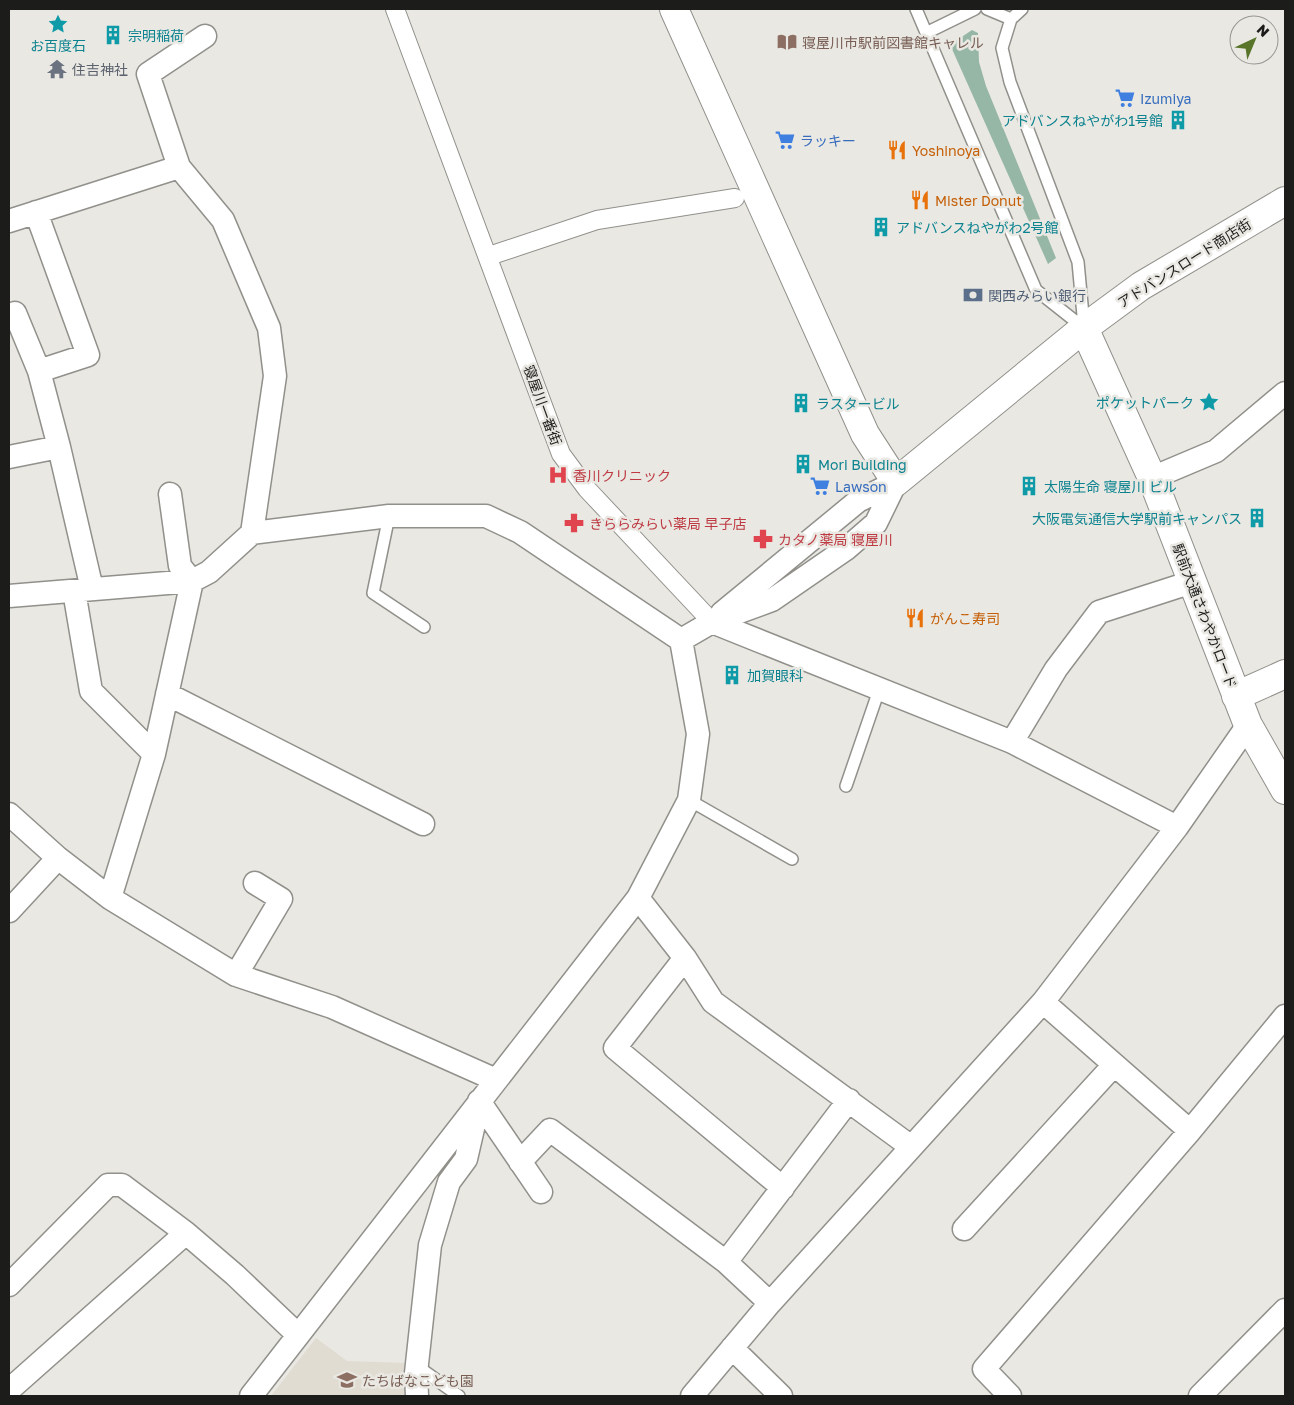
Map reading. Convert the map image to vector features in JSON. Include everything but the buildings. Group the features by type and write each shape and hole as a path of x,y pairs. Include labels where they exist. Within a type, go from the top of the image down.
{"street":[{"name":"寝屋川一番街","path":"395,9 489,256 561,454 587,489 712,622"},
{"path":"674,9 865,434 896,482"},
{"path":"205,36 148,74 179,167 222,220 270,328 275,376 252,533"},
{"path":"9,221 179,167"},
{"path":"489,256 597,220 735,198"},
{"name":"アドバンスロード商店街","path":"896,482 1084,328 1142,286 1285,201"},
{"path":"36,212 88,355 39,371"},
{"path":"15,313 39,371 59,447 83,590 92,691 154,754"},
{"name":"駅前大通さわやかロード","path":"1084,328 1152,478 1248,725 1285,790"},
{"path":"1152,478 1216,451 1285,393"},
{"path":"9,458 59,447"},
{"path":"680,640 712,622 772,600 846,549 876,523 896,482"},
{"path":"712,622 858,501 896,482"},
{"path":"170,494 180,566 192,581"},
{"path":"9,596 192,581 209,572 252,533 389,516 486,516 520,532 680,640 698,734 689,800 638,898 251,1396"},
{"path":"110,898 154,754 192,581"},
{"path":"1012,742 1056,668 1099,612 1192,582"},
{"path":"712,622 1012,742 1177,827"},
{"path":"1236,696 1285,674"},
{"path":"167,694 424,824"},
{"path":"692,1396 770,1303 910,1146 1043,1002 1177,827 1248,725"},
{"path":"9,814 58,858 110,898 236,975 332,1007 496,1080"},
{"path":"9,911 58,858"},
{"path":"236,975 281,899 255,883"},
{"path":"638,898 685,958 713,1002 910,1146"},
{"path":"685,958 615,1048 783,1188"},
{"path":"1043,1002 1190,1131"},
{"path":"1010,1396 984,1369 1190,1131 1285,1016"},
{"path":"964,1229 1114,1065"},
{"path":"726,1262 849,1100"},
{"path":"479,1101 541,1192"},
{"path":"417,1396 417,1366 430,1245 449,1182 466,1159 479,1101"},
{"path":"520,1162 550,1130 726,1262 770,1303"},
{"path":"9,1285 108,1185 122,1185 186,1232 235,1274 298,1335"},
{"path":"9,1390 186,1232"},
{"path":"1200,1396 1285,1310"},
{"path":"732,1348 781,1396"}],"lane":[{"path":"916,9 1036,290 1084,328"},
{"path":"926,33 975,9"},
{"path":"987,9 1011,19"},
{"path":"1022,9 1011,19 1002,48 1010,82 1078,262 1084,328"},
{"path":"389,516 373,593 424,627"},
{"path":"846,786 879,690"},
{"path":"689,800 792,859"},
{"path":"417,1366 459,1396"}],"shaded area":[{"name":"たちばなこども園","path":"316,1338 347,1361 408,1363 411,1396 271,1396"}],"green space":[{"path":"972,30 978,33 979,62 986,86 1056,258 1048,264 952,49 954,42"}],"place":[{"name":"お百度石","path":"58,24"},
{"name":"宗明稲荷","path":"113,35"},
{"name":"寝屋川市駅前図書館キャレル","path":"787,42"},
{"name":"住吉神社","path":"57,69"},
{"name":"Izumiya","path":"1125,98"},
{"name":"アドバンスねやがわ1号館","path":"1178,120"},
{"name":"ラッキー","path":"785,140"},
{"name":"Yoshinoya","path":"897,150"},
{"name":"Mister Donut","path":"920,200"},
{"name":"アドバンスねやがわ2号館","path":"881,227"},
{"name":"関西みらい銀行","path":"973,295"},
{"name":"ポケットパーク","path":"1209,402"},
{"name":"ラスタービル","path":"801,403"},
{"name":"Mori Building","path":"803,464"},
{"name":"香川クリニック","path":"558,475"},
{"name":"Lawson","path":"820,486"},
{"name":"太陽生命 寝屋川 ビル","path":"1029,486"},
{"name":"大阪電気通信大学駅前キャンパス","path":"1257,518"},
{"name":"きららみらい薬局 早子店","path":"574,523"},
{"name":"カタノ薬局 寝屋川","path":"763,539"},
{"name":"がんこ寿司","path":"915,618"},
{"name":"加賀眼科","path":"732,675"},
{"name":"たちばなこども園","path":"347,1380"}]}
